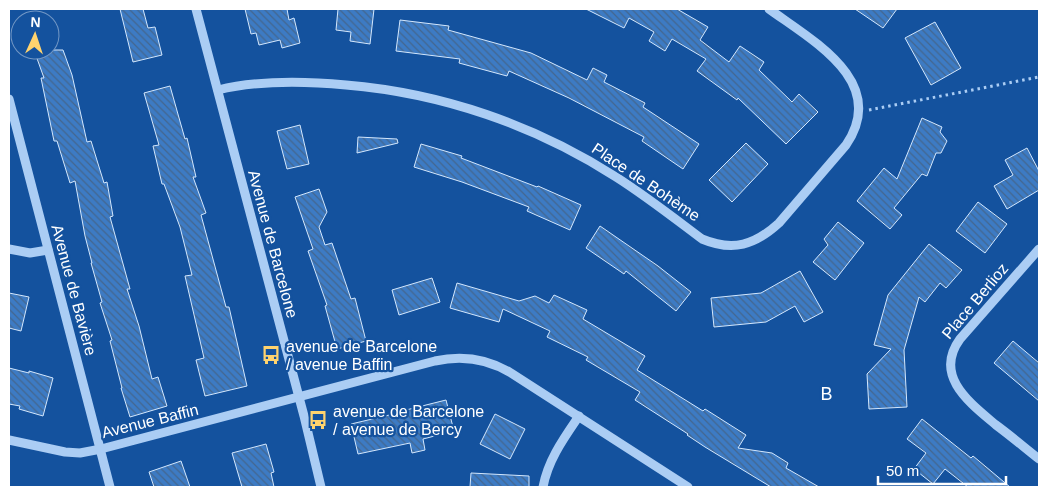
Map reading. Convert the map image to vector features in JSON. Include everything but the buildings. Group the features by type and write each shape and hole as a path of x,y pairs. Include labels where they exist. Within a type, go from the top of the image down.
{"street":[{"name":"Avenue de Barcelone","path":"196,9 321,487"},
{"name":"Place de Bohème","path":"218,90 252,84 330,83 403,93 484,113 539,135 585,158 639,192 702,239 714,244 736,246 756,240 768,233 779,223 853,136 858,119 858,95 847,73 835,59 769,9"},
{"name":"Avenue de Bavière","path":"9,100 110,487"},
{"path":"9,249 30,253 48,250"},
{"name":"Place Berlioz","path":"1039,249 955,345 950,360 952,376 967,400 1039,459"},
{"name":"Avenue Baffin","path":"9,440 66,452 80,453 435,361 464,358 501,367 688,487"},
{"path":"543,487 546,473 555,453 579,416"}],"path":[{"path":"868,110 1039,77"}],"place":[{"name":"avenue de Barcelone / avenue Baffin","path":"271,355"},
{"name":"avenue de Barcelone / avenue de Bercy","path":"318,420"}],"district":[{"name":"B","path":"827,394"}]}
